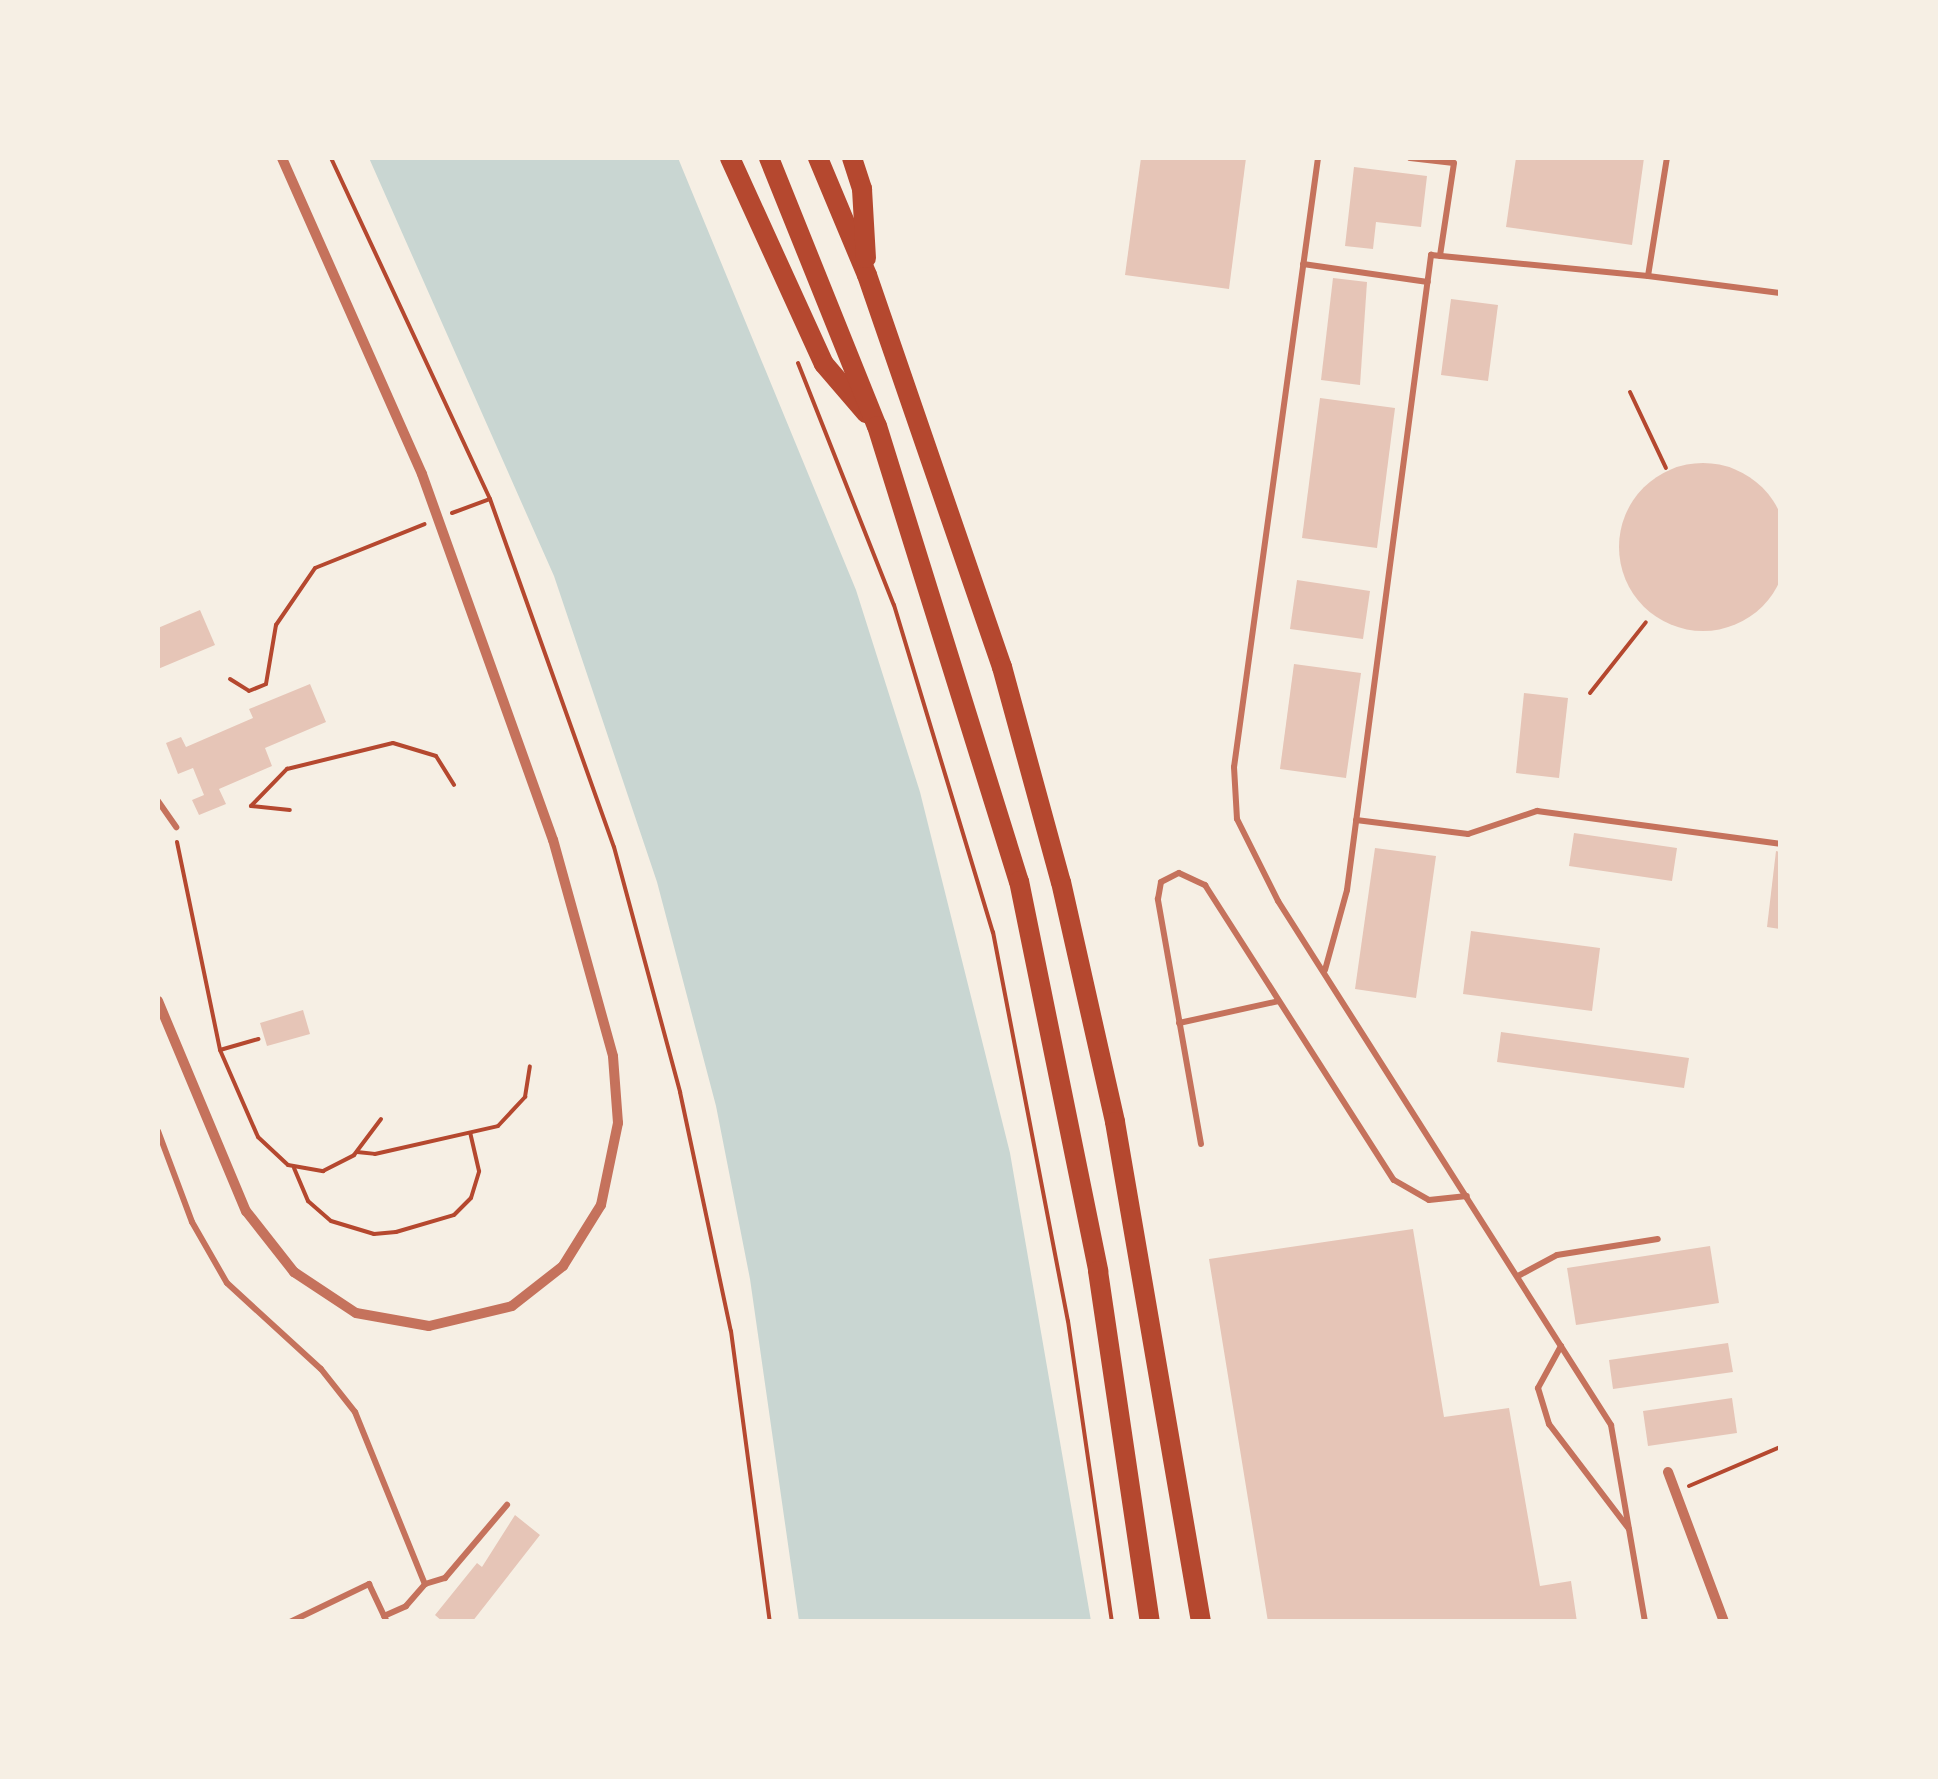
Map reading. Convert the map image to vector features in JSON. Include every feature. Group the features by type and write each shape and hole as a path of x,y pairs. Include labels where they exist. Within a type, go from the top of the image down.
{"highway":[{"path":"730,158 824,364 877,426"},
{"path":"769,158 877,426 959,672 1041,979 1098,1271 1150,1622"},
{"path":"818,158 867,274 1002,667 1061,882 1115,1122 1202,1622"},
{"path":"852,158 862,189 867,274"}],"street":[{"path":"158,1001 232,1184 278,1256 333,1302 398,1324 485,1317 547,1282 601,1204 618,1123 605,1017 516,726 414,456 282,158"},
{"path":"1668,1472 1724,1622"}],"lane":[{"path":"1318,158 1234,766 1237,819 1278,902 1610,1426 1646,1622"},
{"path":"1410,158 1454,160 1440,256"},
{"path":"1648,276 1667,158"},
{"path":"1325,971 1356,820 1431,255 1780,292"},
{"path":"1303,264 1428,282"},
{"path":"158,801 176,828"},
{"path":"1356,820 1468,834 1537,812 1780,844"},
{"path":"1200,1144 1158,889 1180,873 1206,885 1394,1180 1429,1200 1467,1196"},
{"path":"1180,1024 1280,1001"},
{"path":"158,1131 196,1231 227,1282 321,1368 356,1412 424,1584"},
{"path":"1518,1276 1557,1255 1658,1238"},
{"path":"1561,1344 1538,1388 1550,1424 1630,1530"},
{"path":"290,1622 369,1584 386,1619 406,1606 424,1584 445,1578 507,1505"}],"path":[{"path":"331,158 490,499 564,692 662,1020 731,1331 770,1622"},
{"path":"793,351 894,604 993,932 1068,1321 1112,1622"},
{"path":"1630,392 1666,468"},
{"path":"474,505 490,499"},
{"path":"230,679 250,692 266,684 276,625 301,582 324,563 381,541"},
{"path":"1590,693 1646,622"},
{"path":"290,810 251,806 287,769 393,742 436,756 454,785"},
{"path":"176,828 220,1050 258,1137 294,1168 308,1201 331,1221 374,1234 396,1232 454,1215 471,1198 479,1170 470,1134"},
{"path":"220,1050 258,1038"},
{"path":"358,1152 375,1154 470,1134 512,1116 525,1098 530,1066"},
{"path":"294,1168 335,1168 358,1152 381,1120"},
{"path":"1675,1492 1780,1448"}],"shaded area":[{"path":"369,158 678,158 856,590 920,792 1010,1153 1091,1621 799,1621 750,1279 716,1106 657,882 554,576"}],"building":[{"path":"1141,158 1246,158 1229,289 1125,275"},
{"path":"1516,158 1644,158 1632,245 1506,227"},
{"path":"1354,167 1427,176 1421,227 1376,222 1373,249 1345,246"},
{"path":"1333,278 1367,282 1360,385 1321,380"},
{"path":"1451,299 1498,305 1488,381 1441,375"},
{"path":"1320,398 1395,408 1377,548 1302,538"},
{"path":"1703,463 1735,470 1762,488 1780,515 1787,547 1780,579 1762,606 1735,624 1703,631 1671,624 1644,606 1626,579 1619,547 1626,515 1644,488 1671,470"},
{"path":"1297,580 1370,591 1363,639 1290,629"},
{"path":"200,610 215,645 158,669 158,628"},
{"path":"1294,664 1361,673 1346,778 1280,769"},
{"path":"310,684 326,722 265,748 272,766 219,789 226,804 199,815 192,800 204,795 193,768 178,774 166,743 181,737 186,747 253,718 249,709"},
{"path":"1524,693 1568,698 1559,778 1516,773"},
{"path":"1574,833 1677,848 1672,881 1569,866"},
{"path":"1375,848 1436,856 1416,998 1355,989"},
{"path":"1776,851 1780,852 1780,929 1767,927"},
{"path":"1471,931 1600,948 1592,1011 1463,994"},
{"path":"303,1010 310,1034 267,1046 260,1023"},
{"path":"1501,1032 1689,1058 1684,1088 1497,1062"},
{"path":"1413,1229 1444,1417 1509,1408 1540,1586 1571,1581 1577,1622 1268,1622 1209,1259"},
{"path":"1710,1246 1719,1303 1576,1325 1567,1268"},
{"path":"1728,1343 1733,1372 1613,1389 1609,1360"},
{"path":"1732,1398 1737,1433 1648,1446 1643,1411"},
{"path":"515,1515 540,1535 472,1622 443,1622 435,1615 477,1563 482,1567"}]}
